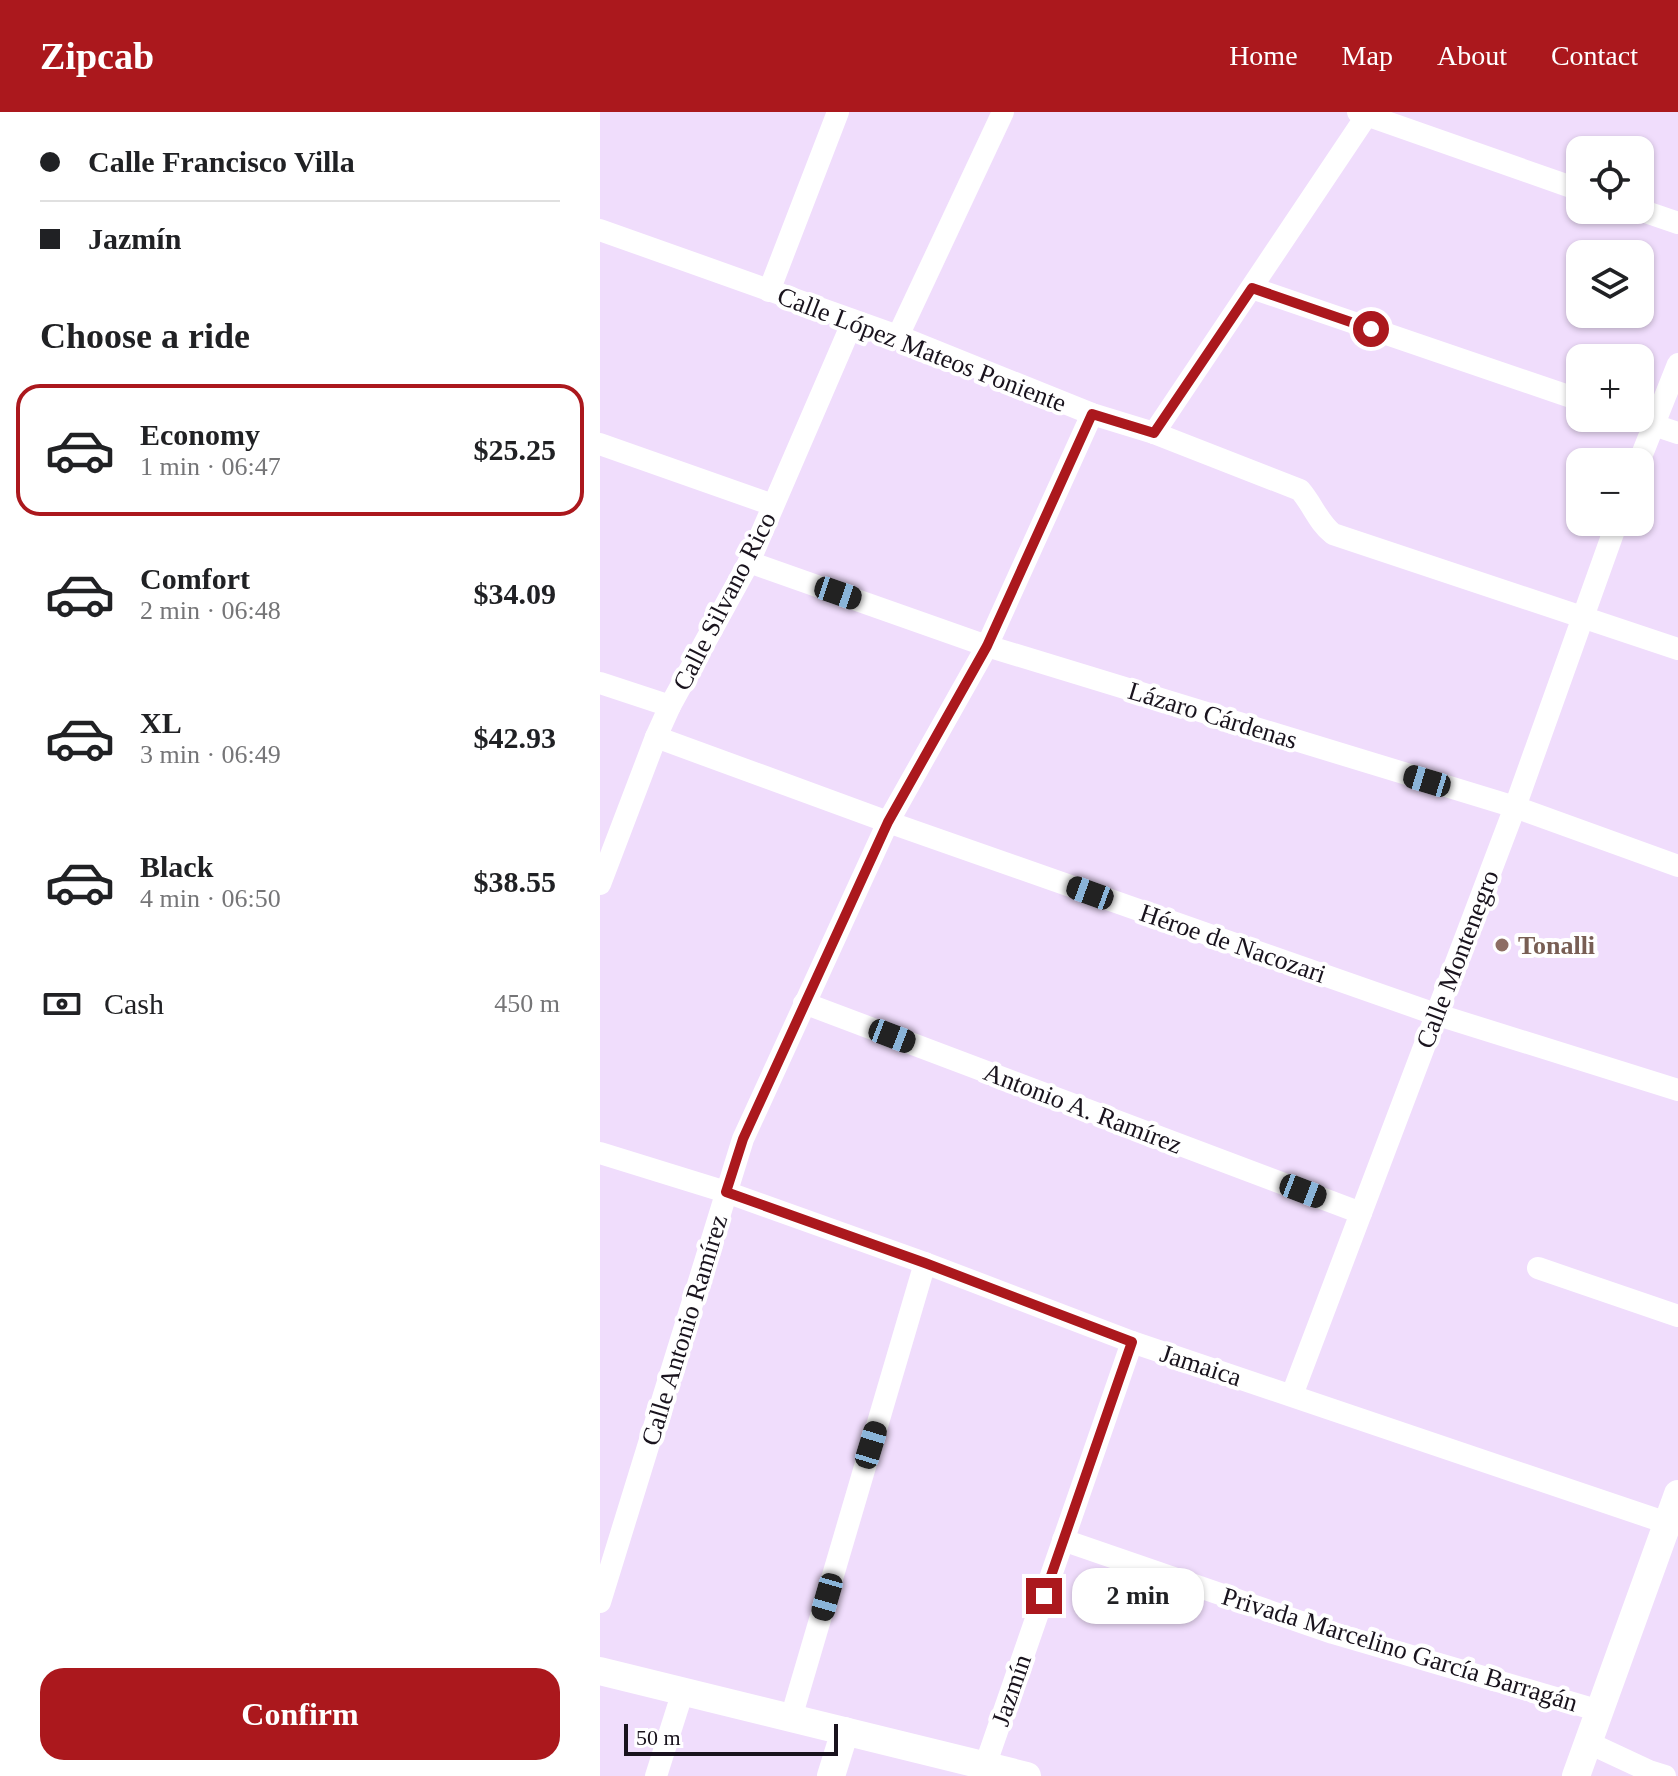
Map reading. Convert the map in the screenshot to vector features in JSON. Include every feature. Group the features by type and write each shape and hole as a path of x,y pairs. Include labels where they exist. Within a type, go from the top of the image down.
{"street":[{"path":"769,291 838,112"},
{"path":"898,336 1003,112"},
{"path":"1154,433 1365,114 1566,185"},
{"path":"1654,215 1678,223"},
{"name":"Calle López Mateos Poniente","path":"600,230 898,336 1092,414 1154,433 1300,490 1311,503 1321,525 1333,534 1678,649"},
{"path":"1252,288 1566,395"},
{"name":"Calle Silvano Rico","path":"600,884 656,737 749,562 853,321"},
{"path":"1654,403 1678,364"},
{"name":"Calle Antonio Ramírez","path":"600,1602 743,1139 888,822 987,646 1092,414"},
{"path":"1654,425 1678,433"},
{"path":"600,444 773,505"},
{"name":"Calle Montenegro","path":"1292,1395 1515,807 1612,536"},
{"name":"Lázaro Cárdenas","path":"749,562 987,646 1515,807 1678,866"},
{"path":"600,683 670,706"},
{"name":"Héroe de Nacozari","path":"656,737 1435,1014 1678,1090"},
{"name":"Antonio A. Ramírez","path":"804,1003 1361,1213"},
{"name":"Jamaica","path":"600,1153 726,1192 1132,1342 1292,1395 1668,1541"},
{"path":"791,1718 925,1263"},
{"path":"1538,1268 1678,1316"},
{"name":"Jazmín","path":"1009,1773 1063,1540 1132,1342"},
{"path":"1576,1776 1668,1541 1678,1494"},
{"name":"Privada Marcelino García Barragán","path":"1063,1540 1333,1633 1600,1711"},
{"path":"600,1671 1009,1773"},
{"path":"656,1776 683,1691"},
{"path":"831,1776 845,1731"},
{"path":"1589,1743 1665,1776"}],"place":[{"name":"Tonalli","path":"1502,945"}],"route":[{"path":"1044,1596 1132,1342 726,1192 743,1139 888,822 987,646 1092,414 1154,433 1252,288 1371,329"}]}
